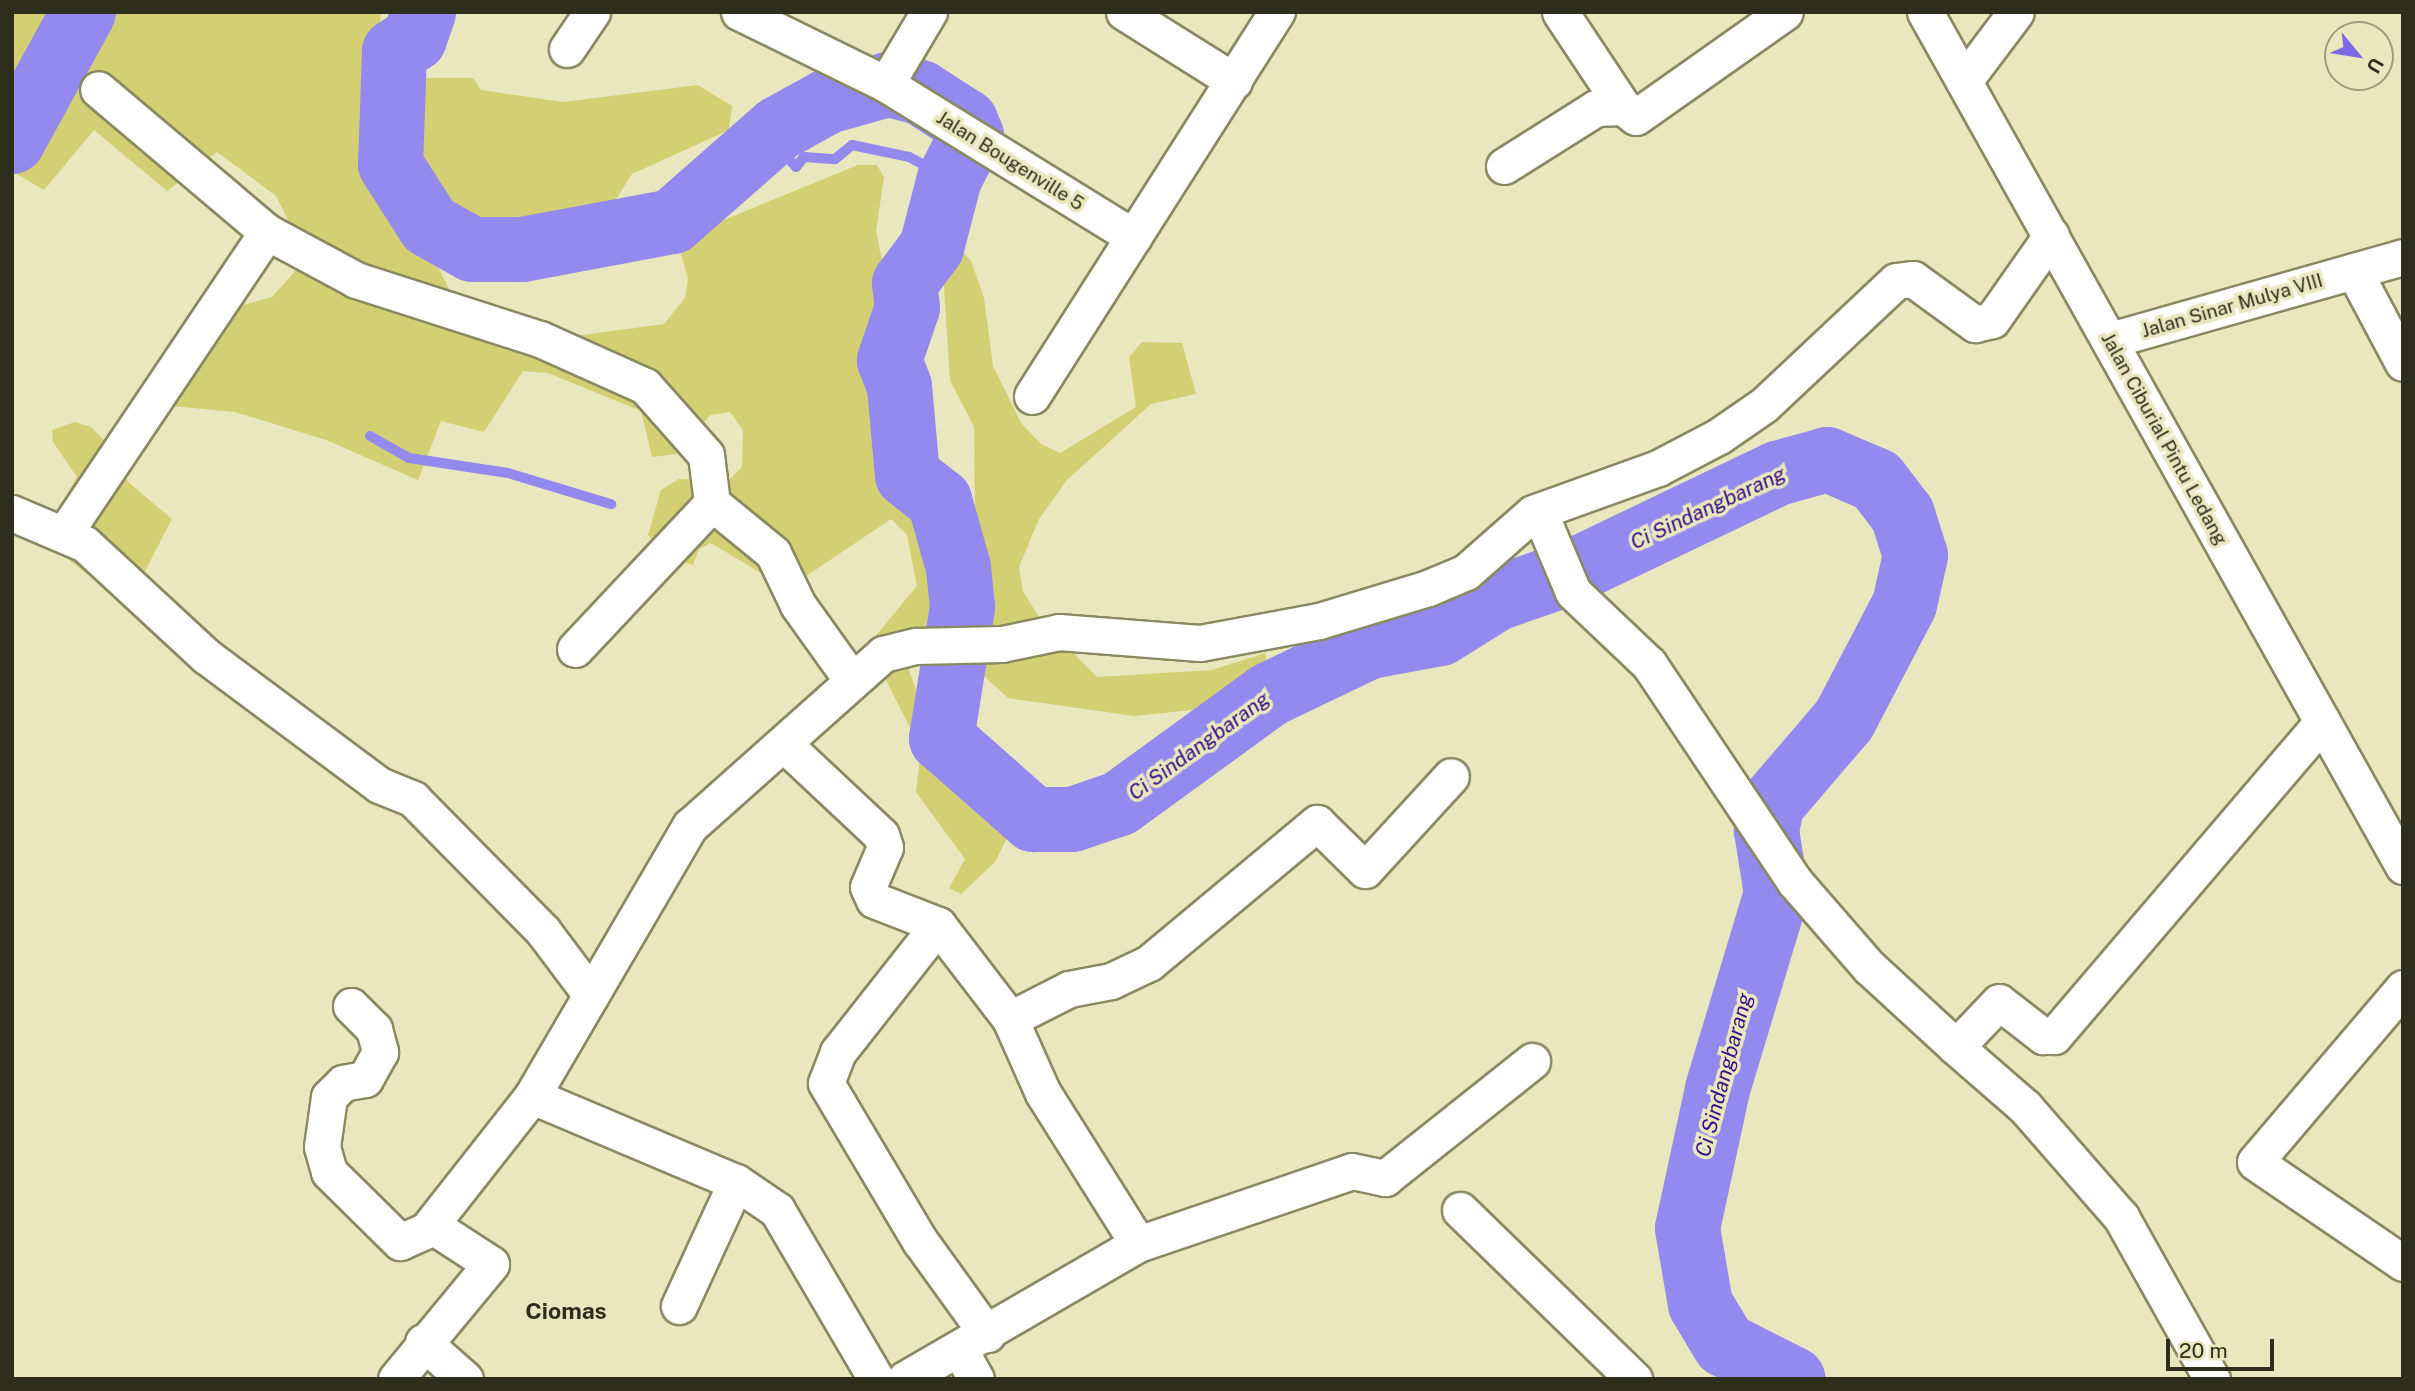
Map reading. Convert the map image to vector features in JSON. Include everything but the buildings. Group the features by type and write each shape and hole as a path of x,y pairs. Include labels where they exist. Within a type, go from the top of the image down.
{"street":[{"path":"566,49 592,12"},
{"name":"Jalan Bougenville 5","path":"739,12 886,84 1134,237"},
{"path":"886,84 929,12"},
{"path":"1124,12 1234,81"},
{"path":"1032,396 1277,12"},
{"path":"1560,12 1623,107 1636,117 1665,100 1785,12"},
{"name":"Jalan Ciburial Pintu Ledang","path":"1925,12 2403,866"},
{"path":"1964,81 2016,12"},
{"path":"98,89 267,232 356,280 540,339 645,386 706,455 712,503 774,554 798,605 851,679"},
{"path":"1504,166 1581,114 1623,107"},
{"path":"64,534 267,232"},
{"path":"351,1006 374,1029 380,1052 365,1079 342,1083 329,1097 324,1159 397,1241 429,1227 532,1096 690,827 785,745 851,679 883,654 939,647 1002,644 1069,631 1200,643 1319,621 1466,572 1539,511 1646,473 1719,436 1764,405 1903,278 1984,324 2051,236"},
{"name":"Jalan Sinar Mulya VIII","path":"2110,341 2403,257"},
{"path":"2354,271 2403,363"},
{"path":"575,649 712,503"},
{"path":"1539,511 1573,592 1649,664 1740,806 1777,851 1796,882 1869,967 2025,1107 2121,1217 2211,1379"},
{"path":"12,513 85,544 206,656 379,785 413,799 543,930 591,995"},
{"path":"1955,1047 1999,1002 2043,1036 2054,1036 2322,722"},
{"path":"785,745 881,835 885,847 868,887 874,900 938,925 1010,1019 1043,1093 1138,1244"},
{"path":"1010,1019 1069,989 1111,981 1149,963 1317,823 1365,870 1451,776"},
{"path":"938,925 838,1052 826,1083 920,1241 974,1354"},
{"path":"2403,988 2255,1162 2403,1263"},
{"path":"905,1379 974,1354 1138,1244 1352,1171 1385,1178 1532,1061"},
{"path":"532,1096 736,1182 777,1210 876,1379"},
{"path":"679,1306 736,1182"},
{"path":"1460,1210 1634,1379"},
{"path":"396,1379 423,1342 491,1264 429,1227"},
{"path":"423,1342 465,1379"}],"shaded area":[{"path":"12,12 381,12 376,58 398,78 473,78 481,90 563,102 698,85 732,106 729,130 632,174 617,198 592,215 532,233 484,238 457,231 436,242 433,257 455,301 538,341 664,324 685,298 688,279 677,239 858,165 877,165 884,177 876,231 892,307 877,386 889,462 924,514 950,601 946,625 928,634 906,662 934,741 1028,824 1007,838 995,862 961,894 949,888 965,859 916,792 921,749 868,645 917,586 907,535 891,519 787,589 711,543 699,549 693,565 668,557 648,535 661,490 679,479 728,481 742,467 743,430 730,412 710,415 683,453 652,457 641,411 548,373 523,371 484,432 441,421 418,480 326,440 235,412 172,406 154,380 218,312 272,297 307,258 276,196 217,152 167,191 94,130 44,190 12,171"},
{"path":"955,243 971,261 984,298 993,366 1021,423 1041,444 1060,453 1136,407 1129,357 1142,342 1182,343 1196,394 1151,404 1067,480 1039,519 1019,567 1023,591 1040,619 1097,677 1212,670 1266,653 1265,673 1250,691 1212,708 1134,716 1008,698 984,676 976,629 974,427 950,380 942,257"},
{"path":"75,422 91,427 115,451 128,482 172,519 131,598 84,572 56,549 46,531 77,477 53,442 52,430"}],"waterway":[{"name":"Ci Sindangbarang","path":"12,141 83,12"},
{"name":"Ci Sindangbarang","path":"423,12 414,38 394,51 390,164 429,225 472,249 522,249 672,221 778,128 827,101 888,84 920,92 965,121 971,135 949,178 931,247 904,283 907,307 889,360 899,386 907,475 939,500 958,567 962,607 941,738 1033,819 1072,819 1119,803 1269,694 1369,646 1440,633 1496,598 1568,573 1777,473 1827,459 1876,480 1902,514 1915,555 1904,604 1844,719 1772,803 1766,830 1776,893 1717,1089 1687,1228 1700,1304 1724,1344 1793,1379"},
{"path":"769,137 796,167 804,157 835,159 852,145 909,157 949,178"},
{"path":"370,436 409,458 508,473 611,504"}],"district":[{"name":"Ciomas","path":"566,1311"}]}
